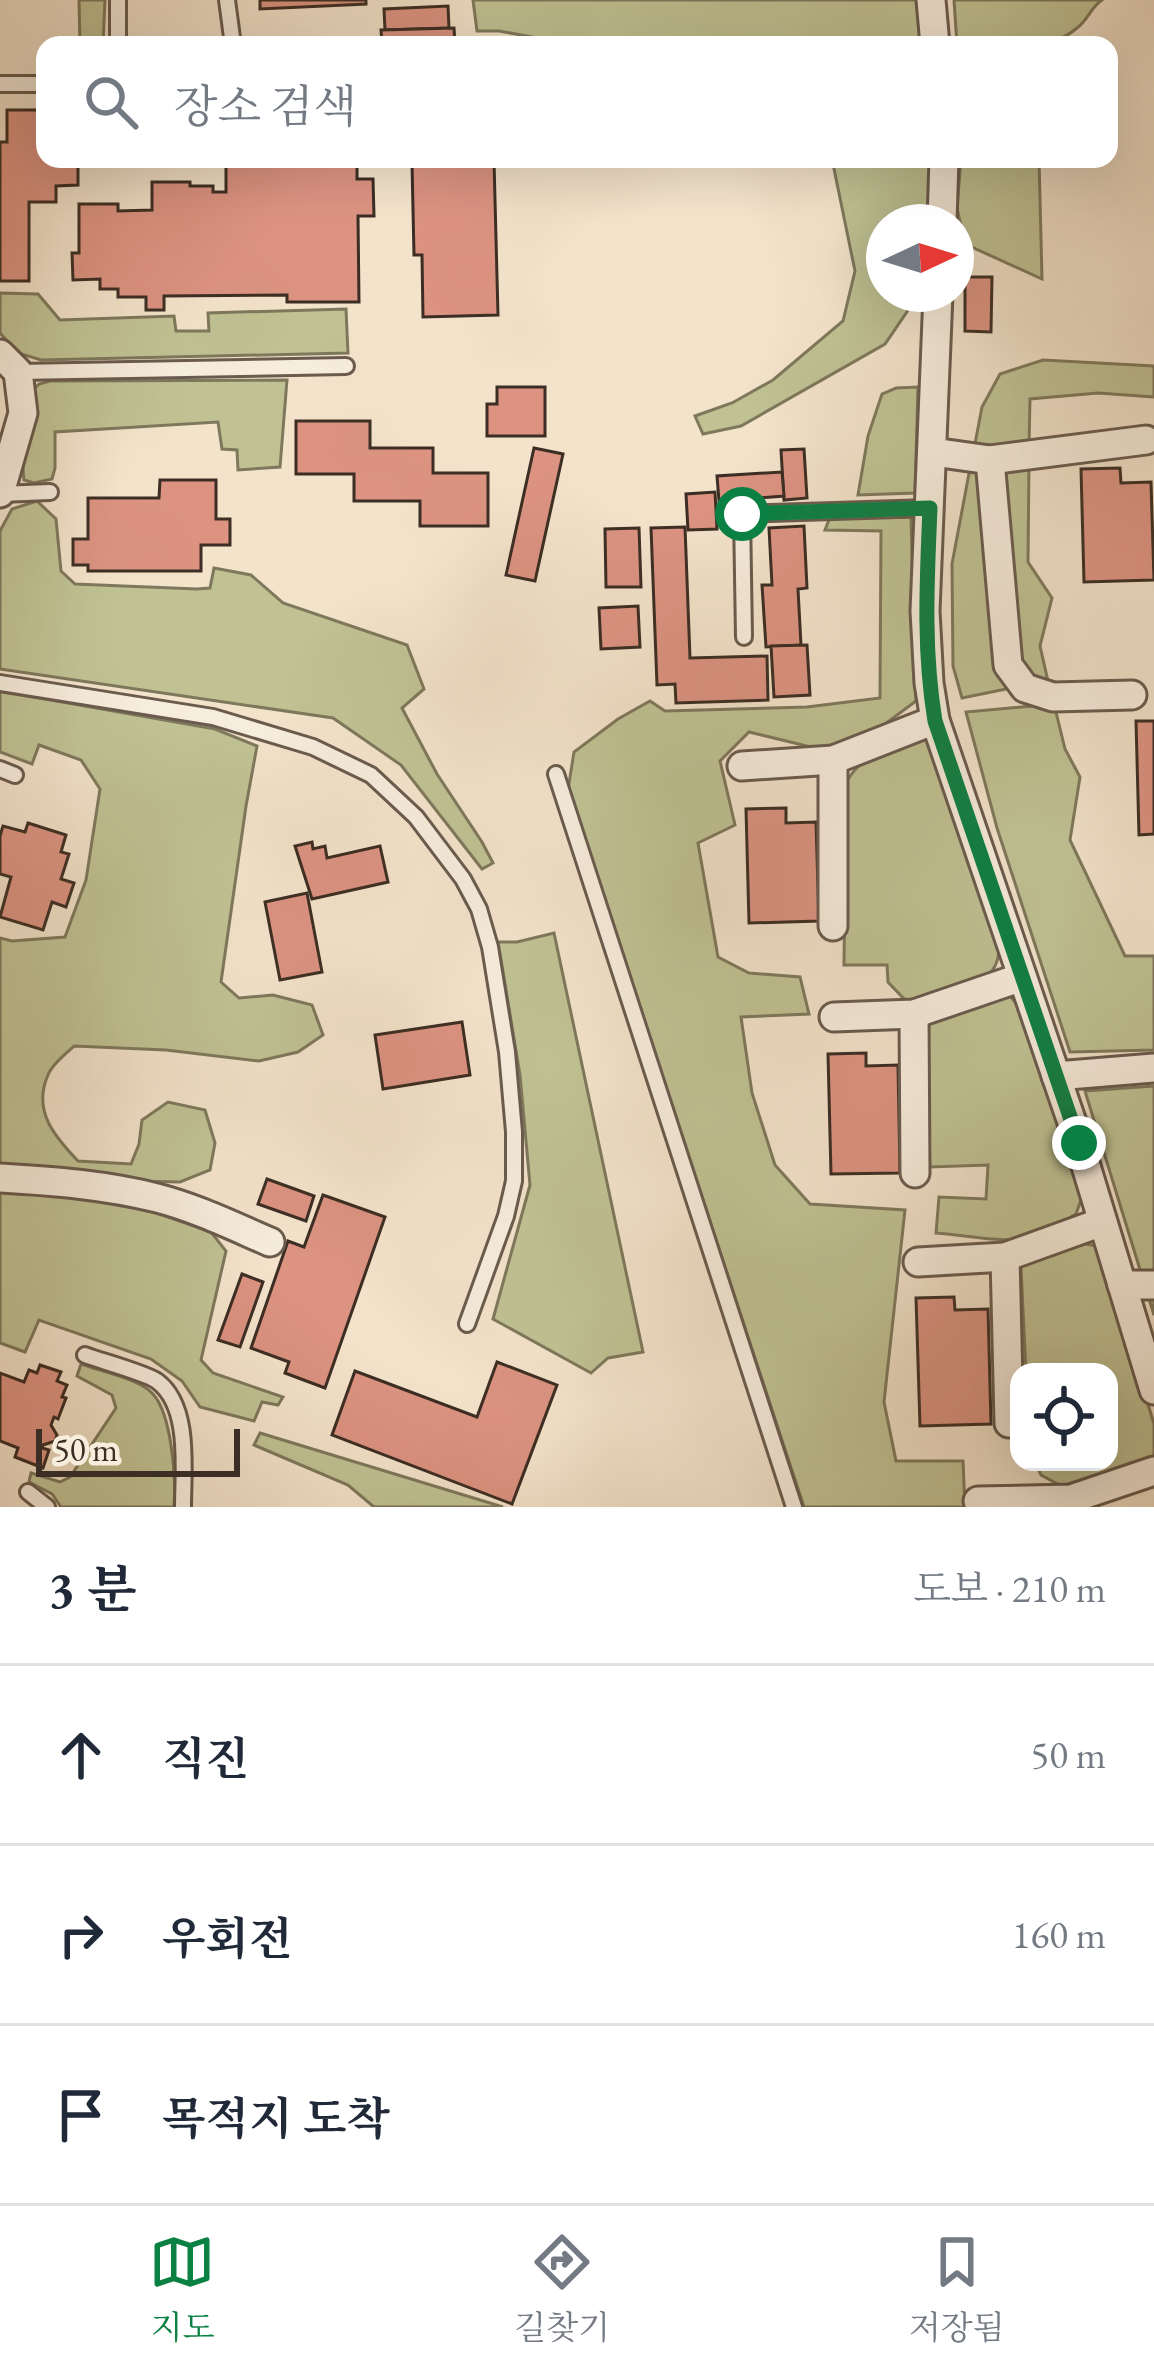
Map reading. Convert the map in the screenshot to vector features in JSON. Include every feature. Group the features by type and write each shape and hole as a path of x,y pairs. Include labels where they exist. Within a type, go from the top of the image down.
{"street":[{"path":"931,0 934,36"},
{"path":"943,204 944,168"},
{"path":"937,312 925,610 935,721 1056,1076 1154,1390"},
{"path":"0,493 23,413 9,363"},
{"path":"933,452 990,460 1146,440"},
{"path":"990,460 1008,665 1025,688 1053,697 1132,695"},
{"path":"742,766 833,760 935,721"},
{"path":"833,760 833,926"},
{"path":"834,1017 914,1014 1022,977"},
{"path":"914,1014 915,1173"},
{"path":"1056,1076 1154,1069"},
{"path":"0,1178 87,1184 160,1198 270,1242"},
{"path":"917,1262 1005,1257 1102,1222"},
{"path":"1005,1257 1009,1423"},
{"path":"1122,1286 1154,1285"},
{"path":"978,1501 1071,1503 1154,1471"}],"lane":[{"path":"118,0 118,36"},
{"path":"227,0 231,36"},
{"path":"0,84 36,84"},
{"path":"9,363 346,366"},
{"path":"0,493 50,492"},
{"path":"744,637 742,514 930,508"},
{"path":"0,683 214,717 313,747 371,775 416,817 463,879 479,909 490,947 514,1132 514,1181 506,1216 467,1324"},
{"path":"556,774 794,1507"},
{"path":"86,1355 158,1381 179,1411 183,1507"},
{"path":"28,1492 47,1507"}],"green space":[{"path":"79,0 105,0 103,36 80,36"},
{"path":"473,0 917,0 921,36 527,36 477,31"},
{"path":"954,0 1102,0 1065,36 956,36"},
{"path":"834,168 932,168 930,204 866,204 866,312 907,312 885,344 741,426 703,434 695,416 732,403 773,380 843,321 855,271"},
{"path":"960,168 1039,168 1042,279 974,248 974,204 957,204"},
{"path":"0,293 38,294 60,320 174,316 176,331 209,331 208,313 346,309 348,353 41,360 18,353 0,333"},
{"path":"1043,360 1154,366 1154,397 1098,393 1030,399 1029,447 974,449 982,407 1000,374"},
{"path":"287,380 280,467 238,470 237,450 222,449 218,422 55,432 52,479 24,480 32,391 39,384"},
{"path":"918,387 915,493 858,495 868,436 882,394"},
{"path":"1029,462 1028,562 1052,598 1040,646 1050,690 1028,681 1015,660 998,468"},
{"path":"971,463 985,467 1011,688 962,698 953,666 952,564"},
{"path":"37,501 56,519 61,571 75,584 210,588 214,568 251,575 283,603 407,645 424,689 402,708 493,863 482,869 401,765 333,718 0,669 0,531 12,509"},
{"path":"830,517 911,517 916,701 873,733 827,751 749,732 720,761 735,825 698,843 718,957 749,973 800,977 809,1014 741,1017 752,1093 775,1165 810,1204 905,1210 884,1402 896,1461 963,1461 965,1507 804,1507 568,790 574,752 650,701 665,711 807,707 880,698 881,531 825,530"},
{"path":"0,691 215,729 257,746 221,982 239,998 273,995 312,1005 323,1035 298,1052 259,1061 74,1046 53,1067 44,1088 48,1122 78,1161 131,1164 142,1120 168,1102 205,1110 215,1143 210,1170 180,1182 129,1181 0,1163 0,938 65,937 86,880 100,789 81,760 39,745 32,764 0,752"},
{"path":"1054,704 1065,749 1080,777 1070,840 1125,956 1154,956 1154,1050 1070,1052 997,828 966,712"},
{"path":"924,736 933,741 998,931 999,952 992,971 975,984 907,1002 888,982 887,965 844,965 846,783 870,758"},
{"path":"554,933 643,1352 608,1358 591,1373 493,1319 530,1185 520,1075 498,942"},
{"path":"1011,997 1023,1012 1081,1200 1076,1214 1029,1237 1003,1240 936,1233 939,1197 986,1199 988,1165 930,1167 923,1057 926,1029 935,1015"},
{"path":"1154,1086 1154,1315 1085,1091"},
{"path":"0,1187 123,1201 211,1232 226,1251 201,1360 213,1373 283,1397 278,1405 262,1402 254,1421 200,1407 182,1381 151,1359 39,1320 25,1352 0,1343"},
{"path":"1082,1243 1100,1247 1154,1424 1154,1460 1118,1470 1118,1363 1026,1363 1024,1260"},
{"path":"81,1364 139,1384 153,1394 165,1417 171,1448 174,1507 61,1507 52,1494 29,1482 31,1473 60,1482 70,1477 116,1408 112,1395 77,1376"},
{"path":"260,1433 503,1507 374,1507 348,1485 254,1445"},
{"path":"1039,1471 1115,1471 1061,1486"}],"building":[{"path":"260,0 366,0 366,4 260,9"},
{"path":"448,6 449,28 385,30 384,9"},
{"path":"454,28 454,36 381,36 381,30"},
{"path":"7,110 36,110 36,168 78,168 78,185 56,186 56,202 29,202 29,281 0,281 0,142 7,142"},
{"path":"226,168 357,168 357,179 373,179 374,216 358,216 359,302 287,302 287,295 164,296 164,310 146,310 146,297 118,297 118,289 100,289 100,279 73,280 72,253 79,253 79,204 118,204 118,211 152,210 152,182 190,182 190,186 213,186 213,192 226,192"},
{"path":"412,168 494,168 498,315 423,317 422,255 414,255"},
{"path":"974,277 992,277 991,332 965,331 965,312 974,312"},
{"path":"497,387 545,387 545,436 487,436 487,404 497,404"},
{"path":"296,421 370,421 370,448 433,448 433,473 488,473 488,526 420,526 420,501 354,501 354,474 296,474"},
{"path":"534,448 563,454 535,581 506,575"},
{"path":"804,449 807,498 784,500 781,450"},
{"path":"1120,468 1121,483 1151,482 1154,580 1084,582 1081,469"},
{"path":"782,472 784,496 719,501 717,476"},
{"path":"160,480 216,480 216,519 230,519 230,545 201,545 201,571 88,571 88,565 73,565 73,539 88,539 88,498 159,498"},
{"path":"715,492 717,529 688,530 686,494"},
{"path":"804,526 807,588 798,589 801,645 766,647 762,585 772,585 769,528"},
{"path":"685,527 690,658 767,656 768,700 676,703 675,684 657,685 651,528"},
{"path":"639,528 641,587 606,587 605,529"},
{"path":"638,606 640,647 601,649 599,608"},
{"path":"807,645 810,695 774,697 771,646"},
{"path":"1136,721 1154,721 1154,834 1139,835"},
{"path":"786,808 786,823 816,822 819,921 749,923 746,809"},
{"path":"28,823 66,835 61,852 69,854 61,879 74,883 66,907 52,902 43,930 0,917 11,877 0,874 0,836 3,826 25,832"},
{"path":"312,842 313,849 325,846 327,858 380,846 388,882 312,899 295,846"},
{"path":"307,893 322,972 280,980 265,902"},
{"path":"462,1022 470,1075 383,1089 375,1035"},
{"path":"866,1053 866,1066 898,1065 900,1173 831,1174 828,1054"},
{"path":"267,1179 314,1196 306,1221 258,1204"},
{"path":"323,1195 385,1217 325,1388 285,1373 289,1362 251,1348 288,1241 304,1247"},
{"path":"242,1274 263,1282 240,1347 218,1340"},
{"path":"954,1297 955,1310 988,1309 991,1424 920,1426 916,1298"},
{"path":"497,1362 557,1385 512,1504 332,1435 355,1371 477,1417"},
{"path":"40,1365 61,1372 57,1381 67,1385 58,1419 54,1417 51,1425 55,1441 42,1448 49,1450 43,1468 15,1457 18,1448 0,1441 0,1373 24,1382 29,1370 37,1373"}],"route":[{"path":"742,514 930,508 925,610 935,721 1079,1143"}]}
